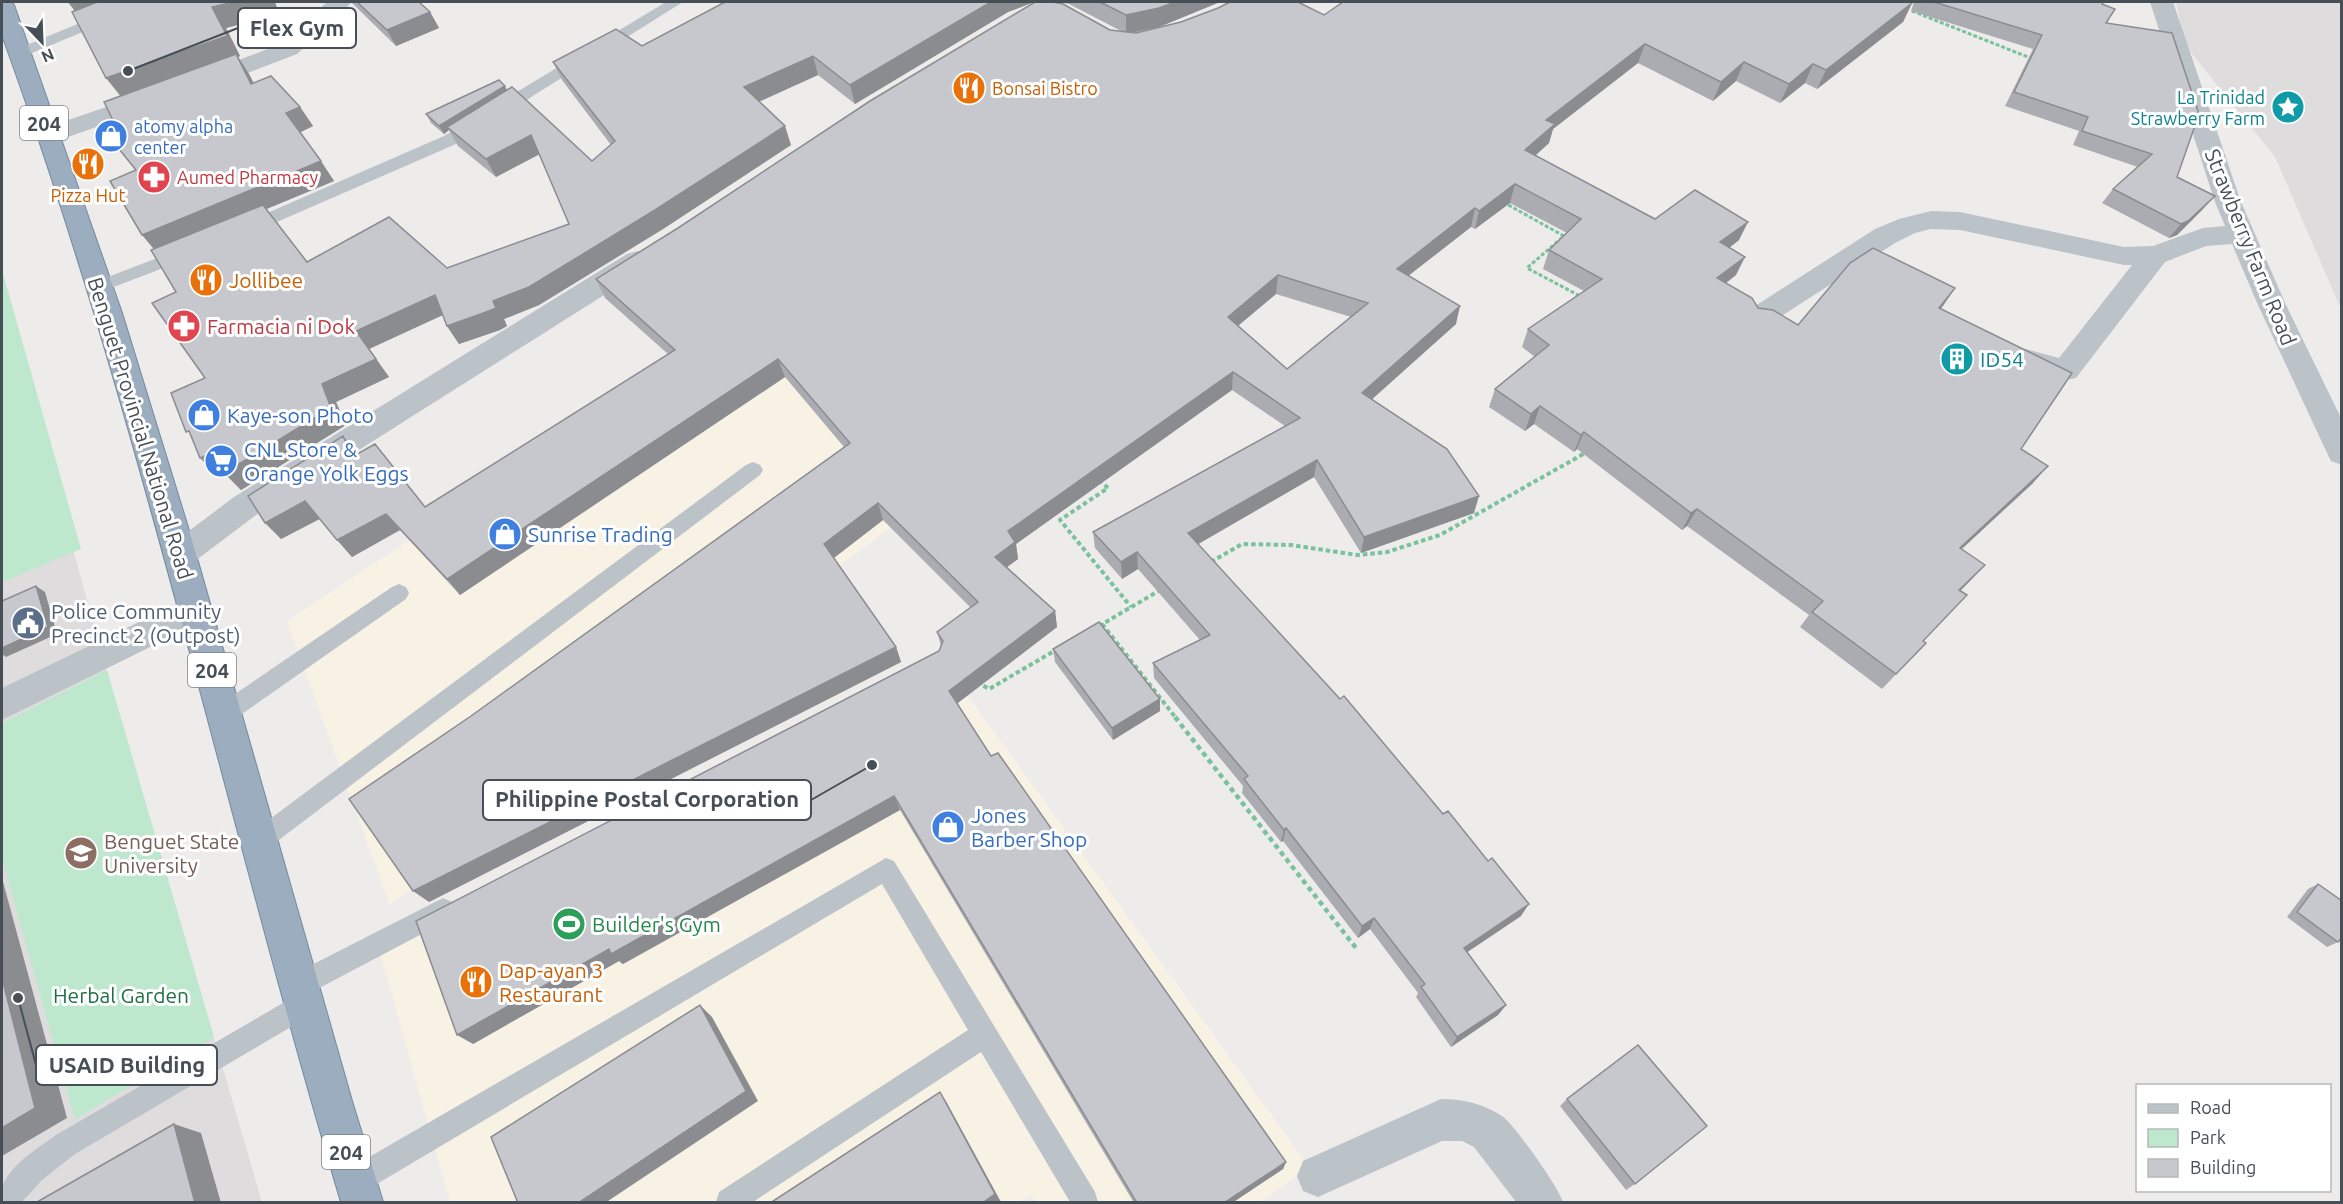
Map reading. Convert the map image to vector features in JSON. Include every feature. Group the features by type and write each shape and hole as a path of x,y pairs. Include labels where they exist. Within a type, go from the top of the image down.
{"highway":[{"name":"Benguet Provincial National Road","path":"2,5 108,313 180,555 358,1192"}],"street":[{"path":"48,136 289,49 340,2"},
{"name":"Strawberry Farm Road","path":"2161,2 2241,234 2342,453"},
{"path":"1759,317 1885,236 1908,225 1931,220 1960,221 2124,256 2155,255 2203,237 2241,234"},
{"path":"180,555 245,506 654,250"},
{"path":"2001,350 2035,364 2066,370 2155,255"},
{"path":"2,705 195,609"},
{"path":"1318,1176 1442,1120 1464,1120 1489,1132 1542,1203"}],"lane":[{"path":"20,53 135,5 158,2 175,5"},
{"path":"228,236 450,140 676,2"},
{"path":"98,287 196,249"},
{"path":"260,841 753,470"},
{"path":"224,714 399,593"},
{"path":"358,1192 886,869 1085,1203"},
{"path":"6,1203 17,1184 61,1148 236,1042 302,995 458,903"},
{"path":"729,1203 984,1035"}],"path":[{"path":"1911,10 2038,61"},
{"path":"1502,201 1564,236 1527,268 1588,301"},
{"path":"1202,567 1242,544 1291,545 1358,555 1387,552 1440,535 1593,448"},
{"path":"1091,472 1108,488 1060,520 1131,607"},
{"path":"1091,630 1171,584"},
{"path":"1102,624 1356,948"},
{"path":"970,678 988,689 1061,648"}],"shaded area":[{"name":"La Trinidad Strawberry Farm","path":"2176,2 2341,2 2341,309 2275,157 2185,45"},
{"path":"819,270 987,455 390,905 287,621"},
{"name":"Benguet State University","path":"2,288 102,655 262,1202 2,1202"},
{"path":"942,660 1309,1167 1261,1202 1035,1202 1031,1195 1020,1202 450,1202 380,952"}],"green space":[{"path":"2,270 81,549 2,582"},
{"name":"Herbal Garden","path":"107,670 214,1037 75,1119 2,858 2,723"}],"building":[{"path":"97,2 234,2 212,7 227,36 106,78 72,12"},
{"path":"357,2 419,2 430,12 387,30"},
{"path":"725,2 991,2 850,85 813,56 744,87 785,126 655,210 529,287 493,301 496,308 447,326 435,295 356,331 376,359 322,384 331,408 224,473 212,453 200,458 189,431 186,432 171,393 205,378 152,303 176,292 151,250 263,205 307,262 389,217 447,268 569,224 531,135 486,159 447,127 512,87 592,161 615,141 553,62 616,29 642,46"},
{"path":"1035,2 1063,4 1110,30 1136,33 1181,22 1230,2 1298,2 1324,15 1343,2 1910,2 1912,3 1826,70 1813,64 1789,84 1744,62 1721,82 1645,44 1546,120 1555,124 1525,150 1655,219 1695,190 1748,222 1720,242 1745,257 1717,278 1752,298 1758,308 1773,310 1798,325 1850,263 1873,248 1955,288 1939,308 2072,373 2021,449 2048,466 1960,548 1985,565 1959,590 1967,595 1923,641 1926,643 1896,674 1812,612 1823,601 1697,509 1691,513 1584,432 1581,435 1540,406 1531,414 1495,389 1549,345 1528,329 1602,279 1549,250 1581,219 1515,184 1479,211 1475,208 1397,269 1460,306 1362,393 1447,449 1479,496 1364,537 1317,460 1188,533 1340,699 1344,696 1443,814 1448,811 1488,861 1492,858 1529,904 1464,948 1506,1005 1457,1037 1421,987 1425,984 1374,918 1362,926 1286,828 1284,830 1244,779 1248,776 1153,663 1210,635 1137,552 1121,562 1093,532 1300,418 1233,372 1008,531 1015,542 995,557 1055,611 949,691 991,756 998,753 1286,1162 1224,1203 1137,1203 894,796 611,954 609,949 457,1035 416,921 939,651 943,641 937,632 978,602 878,503 824,544 896,647 413,891 349,799 471,716 850,443 778,359 447,579 386,514 337,540 305,501 265,523 248,496 343,436 352,457 375,444 425,507 675,350 596,279 678,228 870,101","holes":["1278,275 1368,303 1287,369 1228,317"]},
{"path":"1100,2 1175,2 1126,15"},
{"path":"1934,2 2103,2 2102,4 2115,9 2106,23 2172,33 2199,114 2177,177 2215,196 2188,221 2181,224 2113,189 2152,154 2082,131 2088,117 2014,92 2042,35"},
{"path":"236,54 251,84 271,76 300,107 286,113 321,161 142,235 110,181 136,170 115,144 123,141 104,102"},
{"path":"499,80 505,86 439,126 426,114"},
{"name":"Police Community Precinct 2 (Outpost)","path":"36,586 48,627 2,648 2,601"},
{"path":"1099,622 1160,699 1112,728 1053,649"},
{"path":"2318,884 2342,901 2342,937 2338,942 2297,912"},
{"path":"2,978 35,1108 2,1128"},
{"path":"700,1005 746,1091 578,1203 518,1203 491,1137"},
{"path":"1638,1045 1707,1126 1635,1184 1567,1099"},
{"path":"940,1092 995,1194 982,1203 770,1203"},
{"path":"174,1124 195,1203 37,1203 37,1202"}],"place":[{"name":"Flex Gym","path":"128,71"},
{"name":"Bonsai Bistro","path":"969,88"},
{"name":"La Trinidad Strawberry Farm","path":"2288,107"},
{"name":"atomy alpha center","path":"111,136"},
{"name":"Pizza Hut","path":"88,164"},
{"name":"Aumed Pharmacy","path":"154,177"},
{"name":"Jollibee","path":"206,280"},
{"name":"Farmacia ni Dok","path":"184,326"},
{"name":"ID54","path":"1957,359"},
{"name":"Kaye-son Photo","path":"204,415"},
{"name":"CNL Store & Orange Yolk Eggs","path":"221,461"},
{"name":"Sunrise Trading","path":"505,534"},
{"name":"Police Community Precinct 2 (Outpost)","path":"28,623"},
{"name":"Philippine Postal Corporation","path":"872,765"},
{"name":"Jones Barber Shop","path":"948,827"},
{"name":"Benguet State University","path":"81,853"},
{"name":"Builder's Gym","path":"569,924"},
{"name":"Dap-ayan 3 Restaurant","path":"476,982"},
{"name":"USAID Building","path":"18,998"}]}
